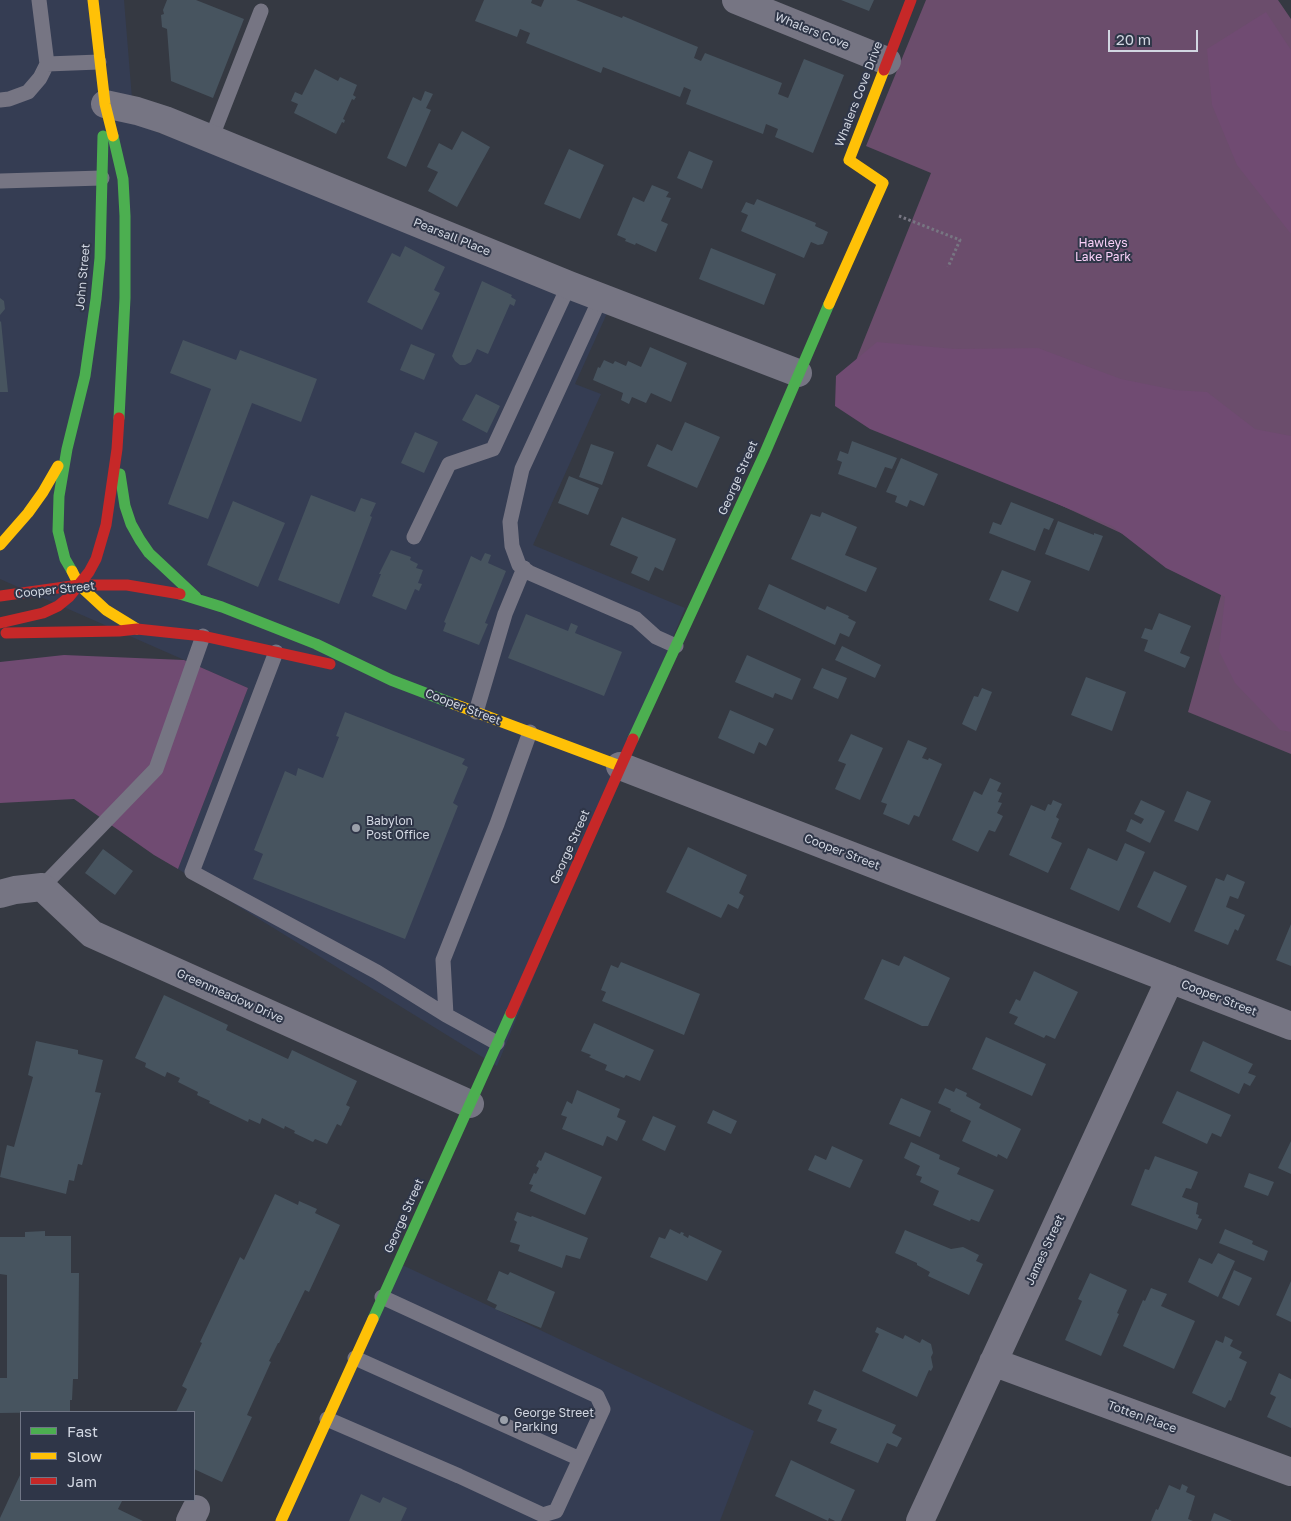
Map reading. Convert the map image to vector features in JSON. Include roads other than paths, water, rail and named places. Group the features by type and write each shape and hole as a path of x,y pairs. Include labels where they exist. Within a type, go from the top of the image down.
{"street":[{"name":"John Street","path":"0,623 43,612 58,606 89,572 101,544 107,518 117,448 125,298 125,216 123,179 105,104 93,0"},
{"name":"Whalers Cove","path":"736,0 887,61"},
{"name":"Whalers Cove Drive","path":"883,183 849,160 911,0"},
{"name":"John Street","path":"105,104 100,258 85,376 67,450 59,496 58,531 65,559 79,585 106,610 137,629"},
{"name":"Pearsall Place","path":"105,104 166,120 569,285 798,373"},
{"name":"George Street","path":"281,1521 470,1104 620,766 764,455 798,373 883,183"},
{"name":"John Street","path":"117,448 121,488 131,524 148,553 199,599"},
{"name":"John Street","path":"0,545 12,533 43,492 67,450"},
{"name":"Cooper Street","path":"0,596 79,585 127,585 178,593 199,599 316,644 391,680 620,766 1291,1026"},
{"name":"Cooper Street","path":"0,633 137,629 203,636 391,680"},
{"path":"0,894 15,890 42,888"},
{"name":"Greenmeadow Drive","path":"42,888 92,934 470,1104"},
{"name":"James Street","path":"920,1521 1170,979"},
{"name":"Totten Place","path":"993,1362 1291,1472"}],"lane":[{"path":"0,100 9,99 28,92 40,78 47,64 40,0"},
{"path":"211,138 261,12"},
{"path":"47,64 99,62"},
{"path":"0,181 102,178"},
{"path":"414,537 450,464 494,449 569,285"},
{"path":"601,297 522,469 510,522 512,546 520,565 530,573 636,619 656,637 676,646"},
{"path":"476,712 505,614 524,568"},
{"path":"42,888 156,769 203,636"},
{"path":"276,652 192,872 377,972 446,1015 497,1043"},
{"path":"446,1015 443,960 497,824 530,732"},
{"path":"326,1419 459,1476 543,1515 556,1511 603,1409 597,1396 382,1298"},
{"path":"354,1358 580,1459"}],"place":[{"name":"Babylon Post Office","path":"356,828"},
{"name":"George Street Parking","path":"504,1420"}],"park label":[{"name":"Hawleys Lake Park","path":"1103,250"}]}
